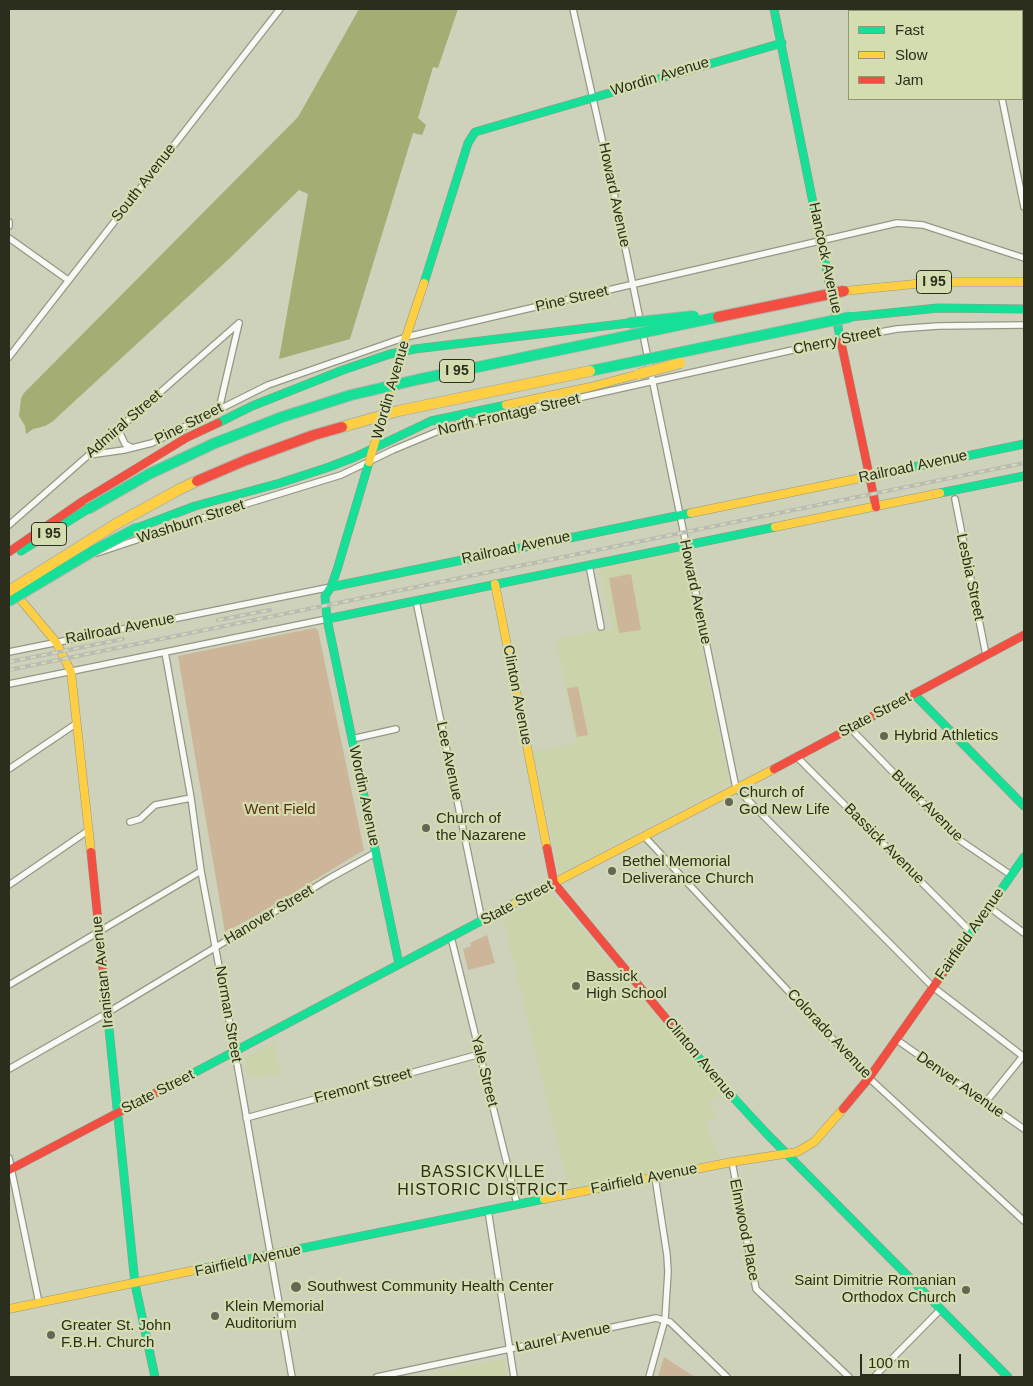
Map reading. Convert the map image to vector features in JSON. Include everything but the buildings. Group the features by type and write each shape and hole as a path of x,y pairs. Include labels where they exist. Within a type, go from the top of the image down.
{"main road":[{"name":"Hancock Avenue","path":"774,9 876,507"},
{"name":"Wordin Avenue","path":"399,964 328,620 325,596 331,587 406,337 442,230 468,143 475,132 782,42"},
{"name":"I 95","path":"9,559 150,474 216,443 297,412 351,395 844,291 935,282 1024,282"},
{"name":"I 95","path":"9,591 102,532 160,500 223,469 291,442 336,428 398,411 850,317 938,308 1024,309"},
{"path":"9,552 83,501 165,450 230,416 343,370 402,351 629,323 735,313"},
{"path":"14,599 92,550 137,528 195,506 321,470 374,448 412,429 440,419 590,387 680,363 689,350"},
{"name":"Railroad Avenue","path":"331,587 1024,444"},
{"name":"Railroad Avenue","path":"328,620 1024,476"},
{"name":"Clinton Avenue","path":"495,584 554,883 719,1082 785,1154 1002,1375"},
{"name":"Iranistan Avenue","path":"9,586 14,599 56,642 71,672 135,1284 155,1377"},
{"name":"State Street","path":"10,1166 235,1052 399,964 797,757 1024,635"},
{"path":"914,694 1024,806"},
{"name":"Fairfield Avenue","path":"9,1310 517,1204 732,1162 797,1152 814,1142 823,1133 869,1078 1024,857"}],"street":[{"name":"South Avenue","path":"9,357 280,9"},
{"name":"Howard Avenue","path":"574,9 736,788"},
{"path":"1002,100 1024,203"},
{"name":"Pine Street","path":"88,455 124,450 152,443 268,385 406,337 896,224 923,224 1024,258"},
{"path":"9,238 68,280"},
{"name":"Admiral Street","path":"9,524 239,323 219,409"},
{"name":"Cherry Street","path":"652,382 842,339 897,329 938,326 1024,325"},
{"name":"North Frontage Street","path":"370,461 448,427 652,382"},
{"path":"118,429 125,444 132,448"},
{"name":"Washburn Street","path":"14,599 91,556 233,508 341,475 370,461"},
{"name":"Lesbia Street","path":"954,499 986,655"},
{"path":"589,565 601,627"},
{"name":"Railroad Avenue","path":"9,652 331,587"},
{"name":"Lee Avenue","path":"416,601 482,921"},
{"name":"Railroad Avenue","path":"9,684 328,620"},
{"name":"Norman Street","path":"165,652 191,798 201,871 272,1256 292,1377"},
{"path":"9,769 77,722"},
{"name":"Butler Avenue","path":"850,728 958,839 1011,875"},
{"path":"352,739 396,729"},
{"name":"Bassick Avenue","path":"797,757 971,932"},
{"path":"736,788 933,987 1024,1056 985,1103"},
{"path":"130,822 140,819 155,805 191,798"},
{"path":"9,884 89,830"},
{"name":"Colorado Avenue","path":"644,836 869,1078 1024,1222"},
{"name":"Hanover Street","path":"9,1069 107,1013 330,878 375,853"},
{"path":"9,985 201,871"},
{"path":"989,907 1024,933"},
{"name":"Yale Street","path":"451,937 517,1204"},
{"name":"Denver Avenue","path":"897,1040 1024,1130"},
{"name":"Fremont Street","path":"246,1118 480,1054"},
{"name":"Elmwood Place","path":"732,1162 756,1289 849,1377"},
{"path":"10,1166 39,1304"},
{"path":"649,1377 665,1319 668,1272 655,1177"},
{"path":"488,1210 514,1377"},
{"path":"874,1377 940,1310"},
{"name":"Laurel Avenue","path":"377,1377 651,1318 665,1319"},
{"path":"665,1319 674,1325 727,1377"}],"shaded area":[{"path":"359,9 458,9 438,68 433,67 418,118 426,125 422,135 413,133 350,339 279,359 308,194 299,190 230,258 52,422 33,429 26,434 25,426 19,416 21,398 24,393 298,117"},
{"path":"680,550 682,552 729,784 561,873 533,752 576,743 556,639 612,628 599,567"},
{"name":"Bassick High School","path":"550,894 554,895 723,1094 709,1101 716,1117 705,1122 720,1158 569,1190 503,919"},
{"path":"273,1042 281,1073 248,1079 245,1058"},
{"path":"504,1359 507,1377 418,1377"}],"green space":[{"path":"631,574 641,630 619,633 609,578"},
{"name":"Went Field","path":"314,628 318,630 364,850 257,915 225,932 178,656"},
{"path":"578,687 588,735 577,737 567,688"},
{"path":"487,935 495,963 468,970 463,949 471,946 470,943"},
{"path":"664,1357 673,1363 695,1377 658,1377"}],"railway":[{"path":"9,670 1024,463"},
{"path":"218,620 270,610"},
{"path":"9,662 123,639"}],"traffic: fast":[{"path":"774,9 841,342"},
{"path":"424,283 468,143 475,132 782,43"},
{"path":"850,317 938,308 1024,309"},
{"path":"629,323 694,316"},
{"path":"88,509 149,474 215,443 282,417 351,395 718,317"},
{"path":"590,371 850,317"},
{"path":"218,423 252,406 343,370 390,354 415,349 629,323"},
{"path":"137,528 195,506 280,483 329,467 355,457 431,421 506,405"},
{"path":"880,474 1024,444"},
{"path":"369,462 337,570 331,587 325,596 327,619 399,964"},
{"path":"940,493 1024,476"},
{"path":"21,551 88,509"},
{"path":"331,587 691,513"},
{"path":"327,619 775,527"},
{"path":"9,601 93,551 137,528"},
{"path":"914,694 1024,806"},
{"path":"948,966 1024,857"},
{"path":"186,1077 515,903"},
{"path":"108,1019 135,1284 155,1377"},
{"path":"687,1044 767,1134 1008,1377"},
{"path":"205,1268 544,1199"}],"traffic: slow":[{"path":"844,291 935,282 1024,282"},
{"path":"369,462 424,283"},
{"path":"639,374 680,363"},
{"path":"342,427 398,411 590,371"},
{"path":"506,405 590,387 639,374"},
{"path":"691,513 880,474"},
{"path":"9,591 116,524 197,481"},
{"path":"775,527 940,493"},
{"path":"495,584 547,848"},
{"path":"15,593 56,642 71,672 91,852"},
{"path":"515,903 774,769"},
{"path":"544,1199 732,1162 797,1152 814,1142 843,1109"},
{"path":"9,1309 205,1268"}],"traffic: jam":[{"path":"718,317 844,291"},
{"path":"841,342 876,507"},
{"path":"9,552 83,501 186,438 218,423"},
{"path":"197,481 246,460 314,435 342,427"},
{"path":"774,769 1024,635"},
{"path":"547,848 554,883 687,1044"},
{"path":"91,852 108,1019"},
{"path":"843,1109 869,1078 948,966"},
{"path":"9,1170 186,1077"}],"place":[{"name":"Hybrid Athletics","path":"884,736"},
{"name":"Church of God New Life","path":"729,802"},
{"name":"Church of the Nazarene","path":"426,828"},
{"name":"Bethel Memorial Deliverance Church","path":"612,871"},
{"name":"Bassick High School","path":"576,986"},
{"name":"Southwest Community Health Center","path":"296,1287"},
{"name":"Saint Dimitrie Romanian Orthodox Church","path":"966,1290"},
{"name":"Klein Memorial Auditorium","path":"215,1316"},
{"name":"Greater St. John F.B.H. Church","path":"51,1335"}],"district":[{"name":"BASSICKVILLE HISTORIC DISTRICT","path":"483,1182"}]}
